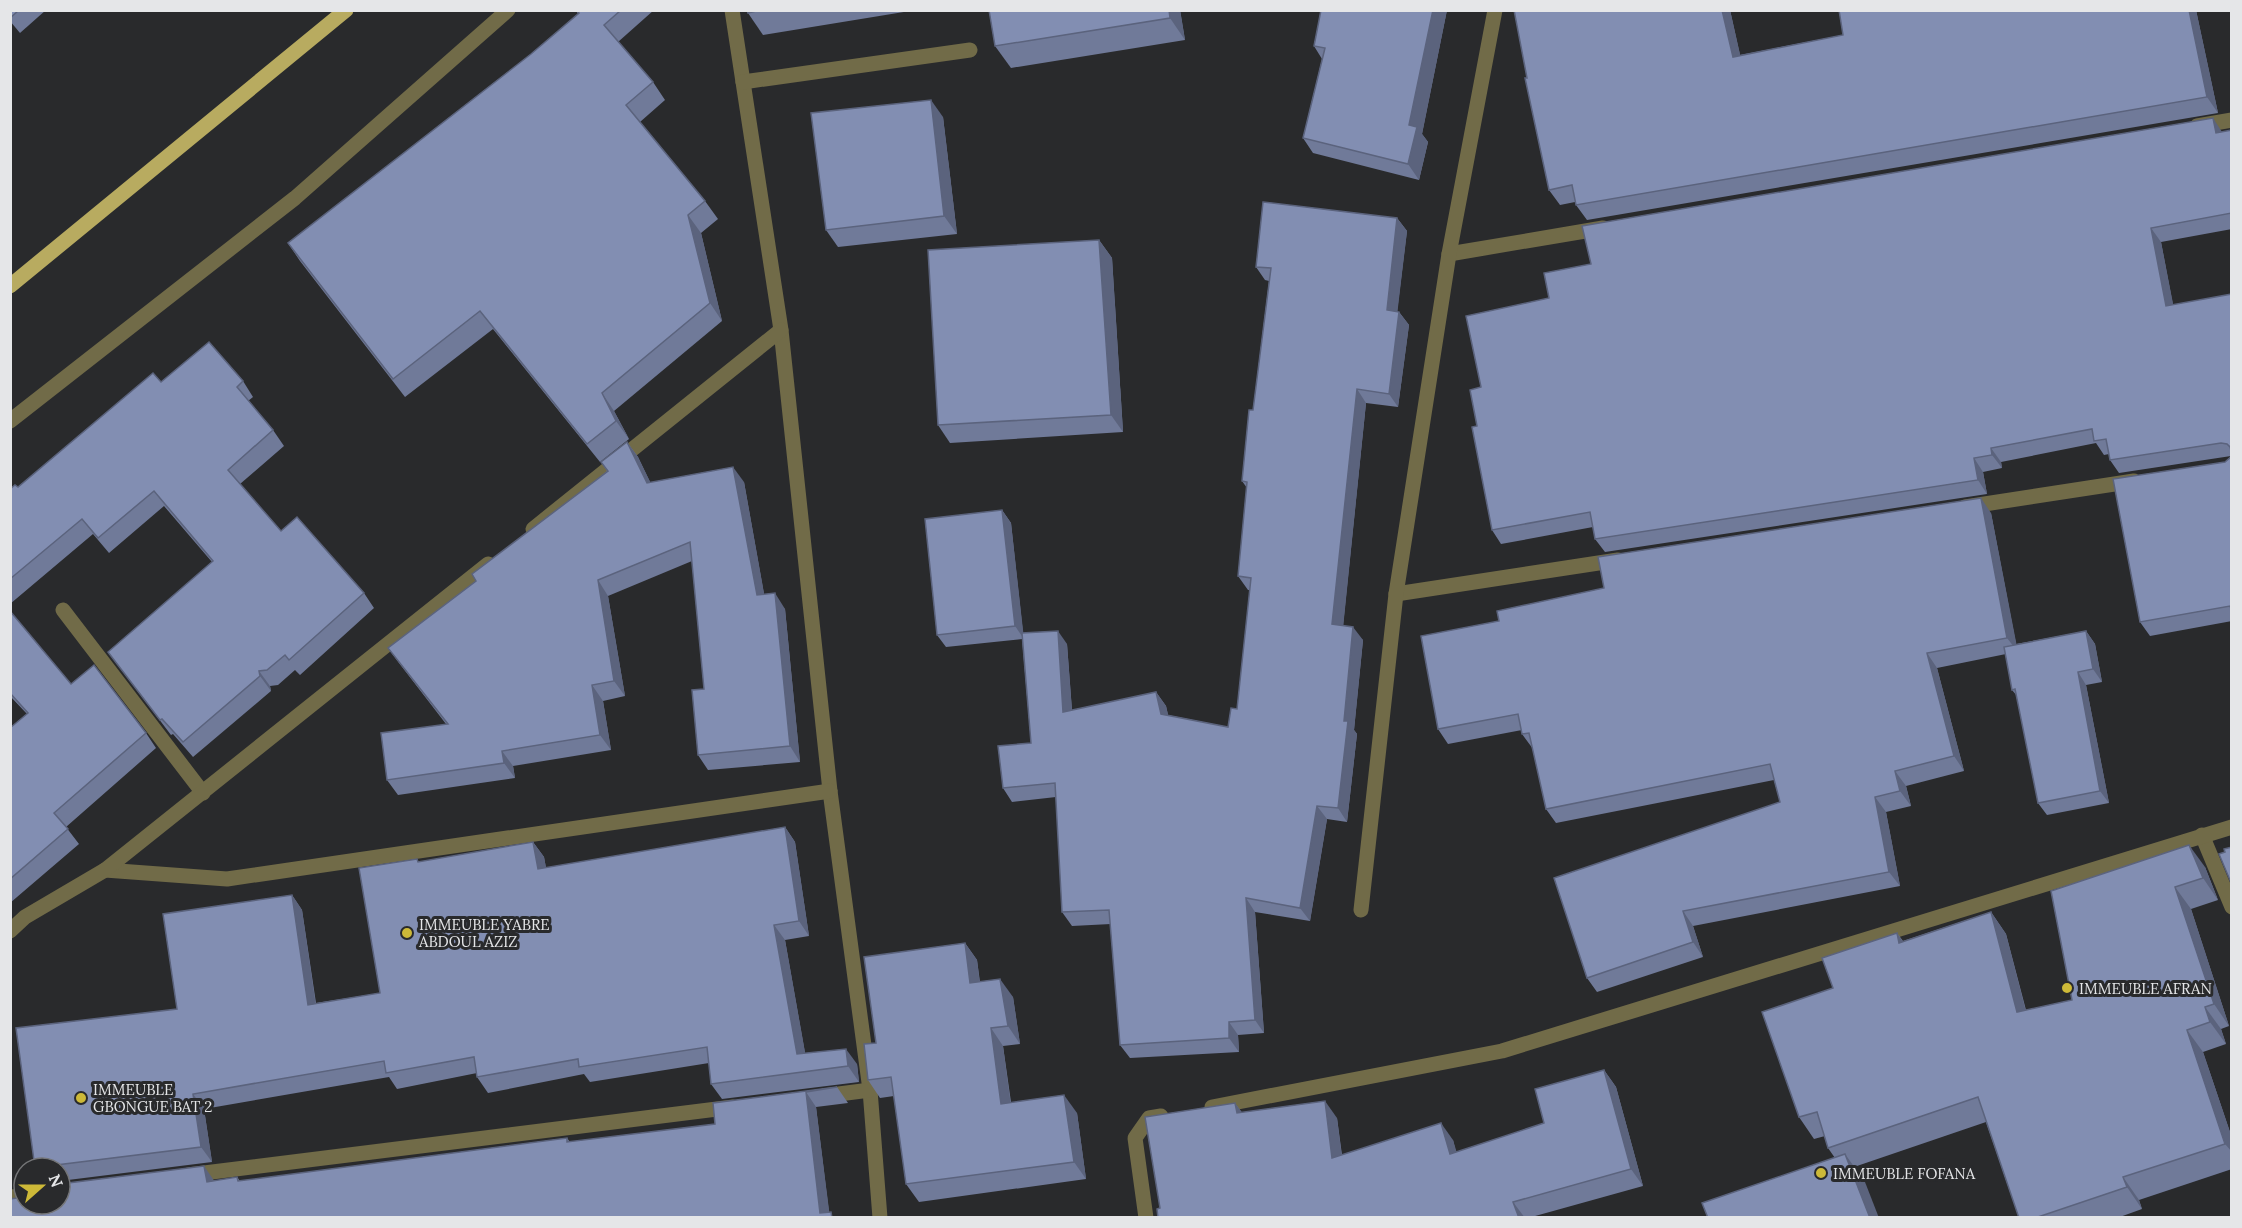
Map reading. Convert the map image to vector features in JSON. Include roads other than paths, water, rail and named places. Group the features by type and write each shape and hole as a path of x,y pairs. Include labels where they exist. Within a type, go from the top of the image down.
{"main road":[{"path":"10,286 346,10"}],"street":[{"path":"10,421 295,198 508,10"},
{"path":"732,10 781,330 830,791 870,1090 880,1218"},
{"path":"1361,910 1396,594 1449,254 1495,10"},
{"path":"743,82 970,50"},
{"path":"2185,128 2232,120"},
{"path":"1449,254 1612,226"},
{"path":"520,539 781,330"},
{"path":"1949,509 2149,479"},
{"path":"10,931 25,917 105,870 501,554"},
{"path":"1396,594 1631,558"},
{"path":"63,610 202,793"},
{"path":"105,870 227,879 830,791"},
{"path":"1203,1109 1502,1051 2232,827"},
{"path":"2202,835 2232,907"},
{"path":"811,1098 870,1090"},
{"path":"176,1177 752,1105"},
{"path":"1146,1218 1134,1138 1149,1118 1180,1113"}],"place":[{"name":"IMMEUBLE YABRE ABDOUL AZIZ","path":"407,933"},
{"name":"IMMEUBLE AFRAN","path":"2067,988"},
{"name":"IMMEUBLE GBONGUE BAT 2","path":"81,1098"},
{"name":"IMMEUBLE FOFANA","path":"1821,1173"}]}
